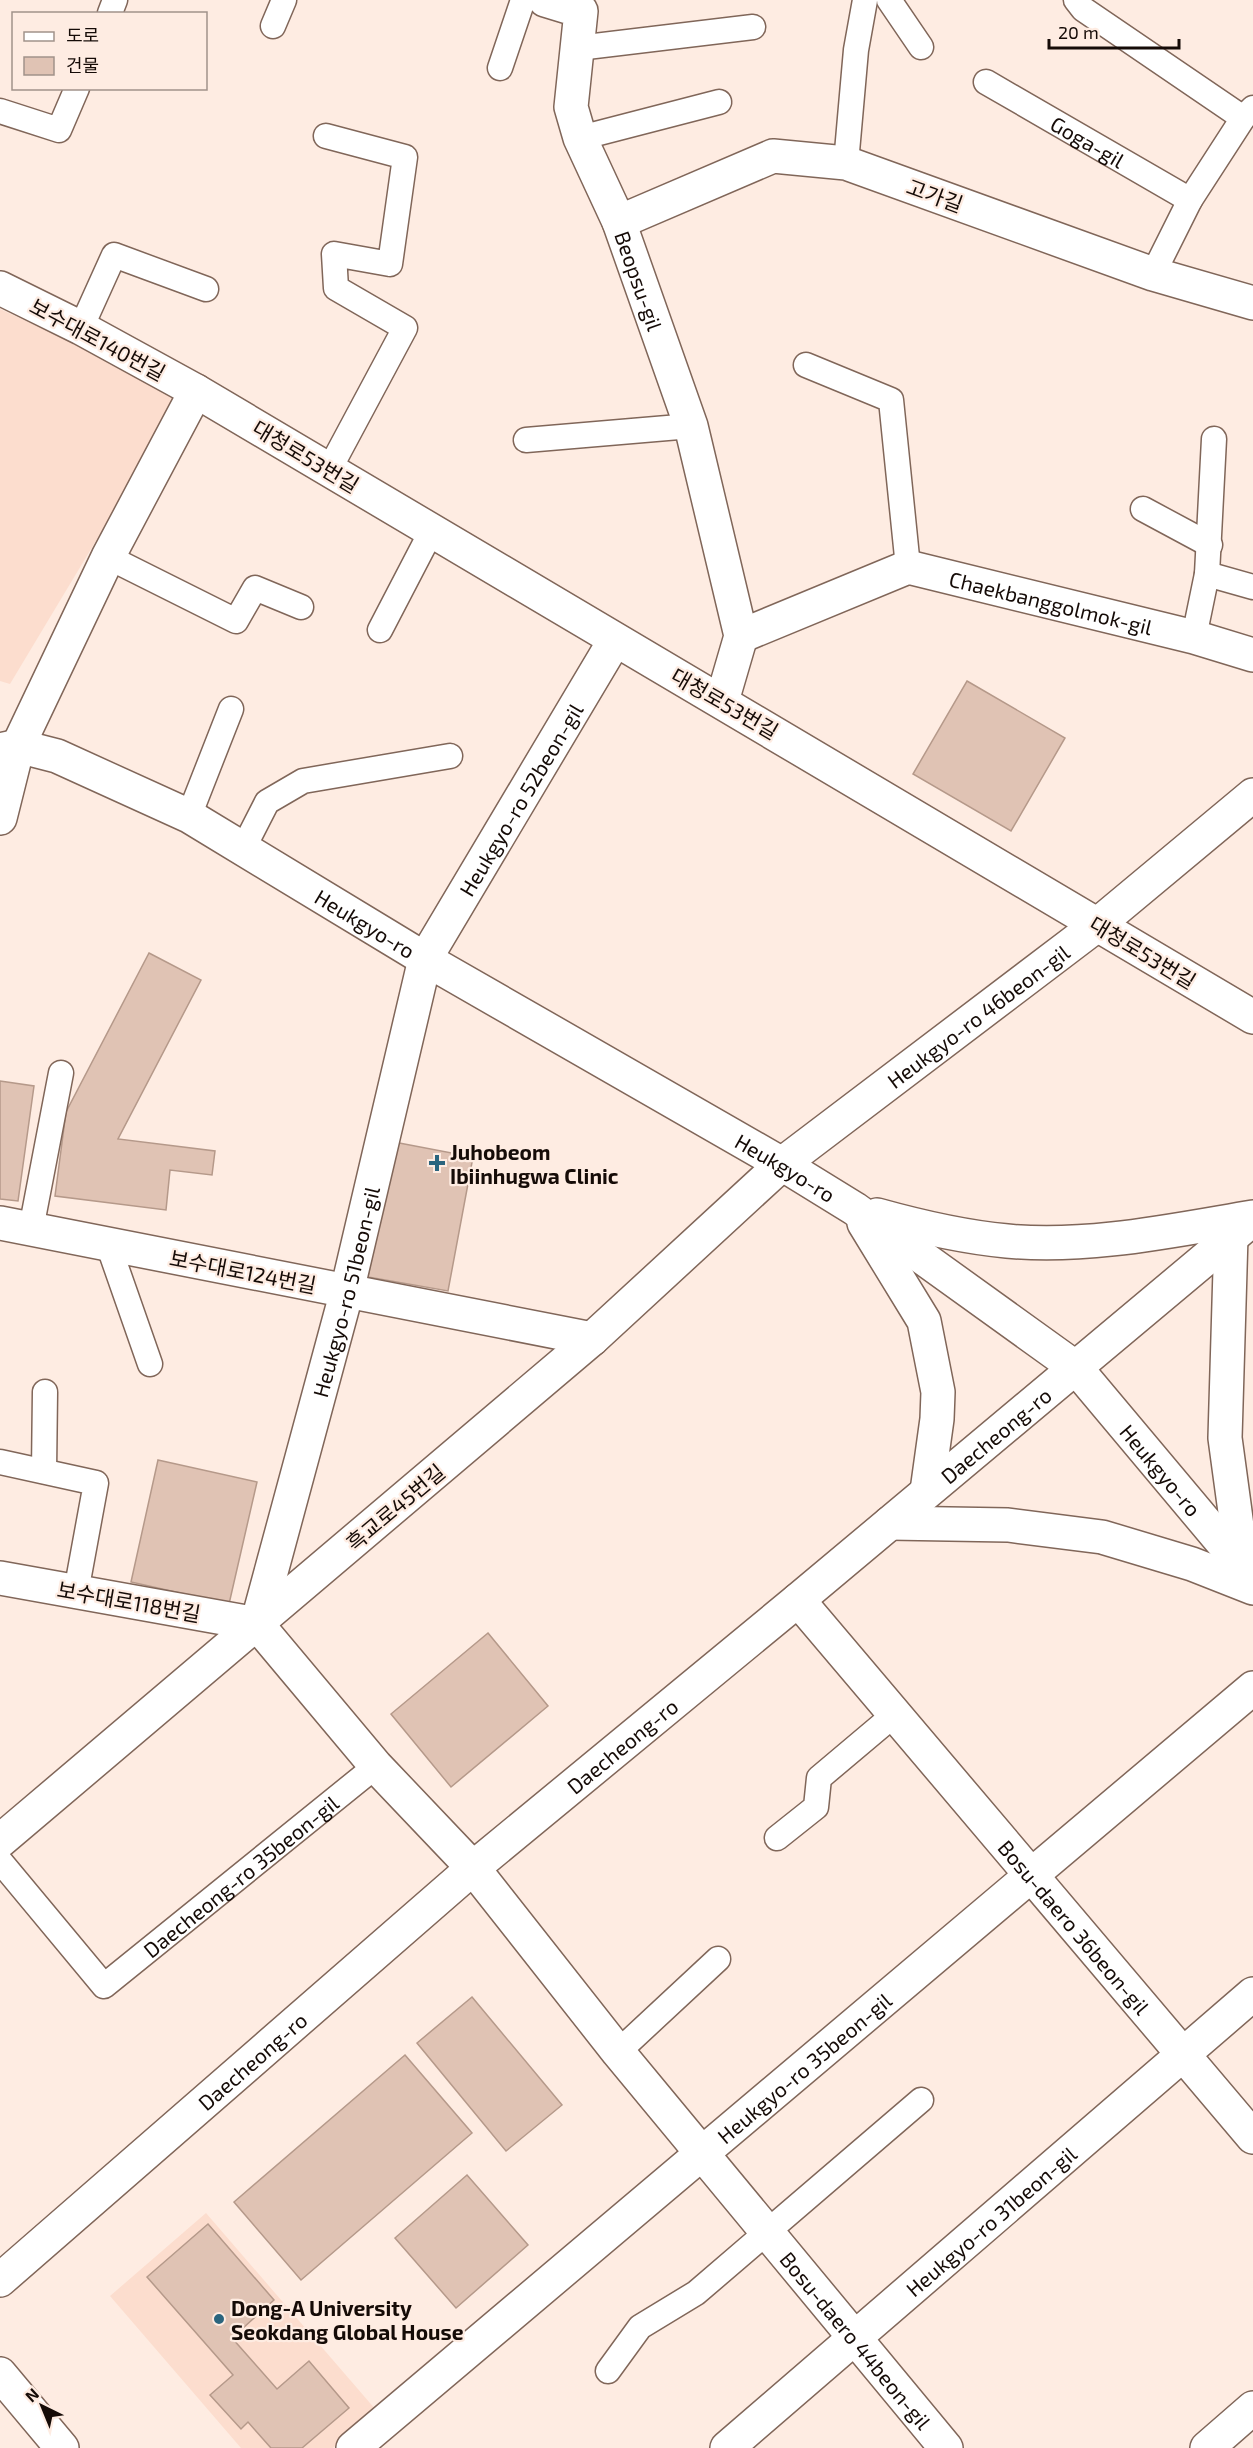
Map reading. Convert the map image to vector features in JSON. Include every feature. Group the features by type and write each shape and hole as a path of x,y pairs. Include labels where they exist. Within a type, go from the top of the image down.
{"street":[{"name":"Beopsu-gil","path":"545,0 584,5 571,107 580,138 619,222 691,426 741,636 722,701"},
{"name":"고가길","path":"619,222 773,156 846,163 1153,274 1253,303"},
{"name":"보수대로140번길","path":"0,288 81,328 196,391"},
{"name":"대청로53번길","path":"196,391 1253,1017"},
{"path":"0,818 6,742 196,391"},
{"path":"741,636 908,567"},
{"name":"Chaekbanggolmok-gil","path":"908,567 1194,637 1253,655"},
{"name":"Heukgyo-ro 52beon-gil","path":"425,959 615,640"},
{"name":"Heukgyo-ro","path":"6,742 57,756 189,816 425,959 783,1164 855,1209 1076,1368 1249,1577"},
{"name":"Heukgyo-ro 46beon-gil","path":"783,1164 1097,925 1253,795"},
{"name":"Heukgyo-ro 51beon-gil","path":"257,1624 347,1291 425,959"},
{"name":"흑교로45번길","path":"1,1844 592,1339 783,1164"},
{"path":"855,1209 934,1231 1009,1242 1091,1241 1246,1224 1225,1438 1249,1577 1192,1564 1102,1537 1008,1525 890,1523"},
{"path":"855,1209 924,1321 938,1392 937,1419 927,1491"},
{"name":"Daecheong-ro","path":"0,2280 473,1868 798,1600 1246,1224"},
{"name":"보수대로124번길","path":"15,1226 592,1339"},
{"name":"보수대로118번길","path":"0,1578 257,1624"},
{"name":"Bosu-daero 36beon-gil","path":"798,1600 1253,2137"},
{"path":"257,1624 376,1766 473,1868"},
{"name":"Heukgyo-ro 35beon-gil","path":"353,2448 1253,1688"},
{"name":"Bosu-daero 44beon-gil","path":"473,1868 618,2052 946,2448"},
{"name":"Heukgyo-ro 31beon-gil","path":"727,2448 1253,1994"},
{"path":"0,2374 62,2448"},
{"path":"1207,2448 1253,2408"}],"lane":[{"path":"273,26 284,0"},
{"path":"500,68 523,0"},
{"path":"846,163 856,50 865,0"},
{"path":"889,0 921,47"},
{"path":"1076,0 1083,9 1248,113 1190,200 1153,274"},
{"path":"578,48 753,27"},
{"name":"Goga-gil","path":"986,82 1190,200"},
{"path":"0,111 59,130 76,90"},
{"path":"580,138 719,102"},
{"path":"326,136 405,157 390,264 334,254 336,288 405,328 329,470"},
{"path":"81,328 114,255 206,289"},
{"path":"806,364 891,400 908,567"},
{"path":"526,440 691,426"},
{"path":"1194,637 1207,574 1210,545 1214,439"},
{"path":"1143,510 1210,545"},
{"path":"380,630 432,531"},
{"path":"108,557 236,621 255,588 301,607"},
{"path":"1207,574 1253,587"},
{"path":"189,816 231,709"},
{"path":"243,849 267,802 303,781 450,756"},
{"path":"15,1226 61,1073"},
{"path":"108,1244 150,1364"},
{"path":"44,1471 45,1392"},
{"path":"0,1462 96,1483 75,1592"},
{"path":"777,1838 816,1807 819,1778 895,1714"},
{"name":"Daecheong-ro 35beon-gil","path":"1,1844 104,1986 376,1766"},
{"path":"618,2052 718,1959"},
{"name":"Bosu-daero 44beon-gil","path":"608,2371 640,2327 696,2293 921,2100"}],"shaded area":[{"path":"0,309 184,394 10,684 0,681"},
{"path":"206,2213 376,2410 333,2448 241,2448 110,2296"}],"building":[{"path":"967,681 1065,738 1011,831 913,774"},
{"path":"149,953 201,980 118,1139 215,1151 212,1175 170,1170 166,1210 55,1196 66,1112"},
{"path":"0,1081 34,1086 18,1201 0,1199"},
{"path":"394,1142 473,1157 448,1291 368,1277"},
{"path":"158,1460 257,1482 229,1604 131,1582"},
{"path":"488,1633 548,1706 451,1787 391,1714"},
{"path":"472,1997 562,2105 506,2151 417,2043"},
{"path":"405,2055 472,2133 301,2280 234,2202"},
{"path":"467,2175 528,2245 456,2308 395,2238"},
{"name":"Dong-A University Seokdang Global House","path":"208,2224 274,2300 232,2338 277,2389 309,2361 349,2408 302,2448 271,2448 248,2422 241,2429 210,2395 233,2375 147,2277"}],"place":[{"name":"Juhobeom Ibiinhugwa Clinic","path":"437,1163"},
{"name":"Dong-A University Seokdang Global House","path":"219,2319"}]}
